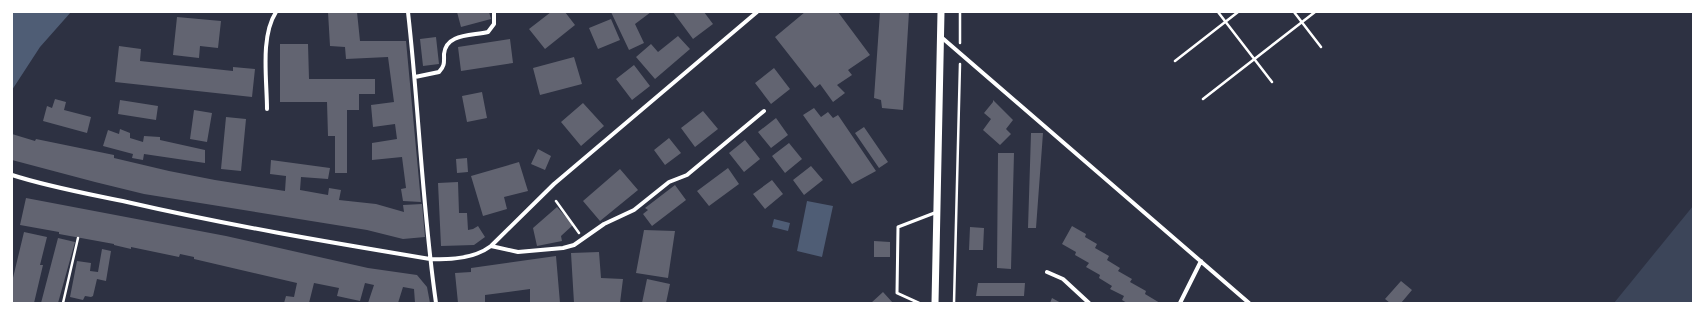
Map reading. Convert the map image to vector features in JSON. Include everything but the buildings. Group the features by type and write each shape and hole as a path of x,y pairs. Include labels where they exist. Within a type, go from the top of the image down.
{"street":[{"path":"267,109 267,41 270,24 276,12"},
{"path":"408,12 415,77 430,259 436,303"},
{"path":"415,77 439,72 444,66 445,50 448,43 458,37 488,32 494,24 494,12"},
{"path":"12,175 202,219 430,259 448,259 468,256 481,252 491,246 554,184 757,12"},
{"path":"934,303 940,12"},
{"path":"940,36 1249,303"},
{"path":"491,246 511,251 530,252 568,247 583,240 604,224 634,210 669,182 687,175 764,112"},
{"path":"1180,303 1201,261"},
{"path":"1047,272 1063,279 1089,303"}],"lane":[{"path":"919,303 896,293 898,227 937,212"}],"path":[{"path":"954,303 960,12"},
{"path":"1218,12 1272,82"},
{"path":"1175,61 1238,12"},
{"path":"1294,12 1321,46"},
{"path":"1203,99 1315,12"},
{"path":"556,201 583,240"},
{"path":"63,303 78,238"}],"shaded area":[{"path":"12,12 71,12 40,47 12,90"},
{"path":"807,201 833,206 822,257 797,251"},
{"path":"1693,206 1693,303 1614,303"},
{"path":"774,219 790,223 788,231 772,227"}]}
